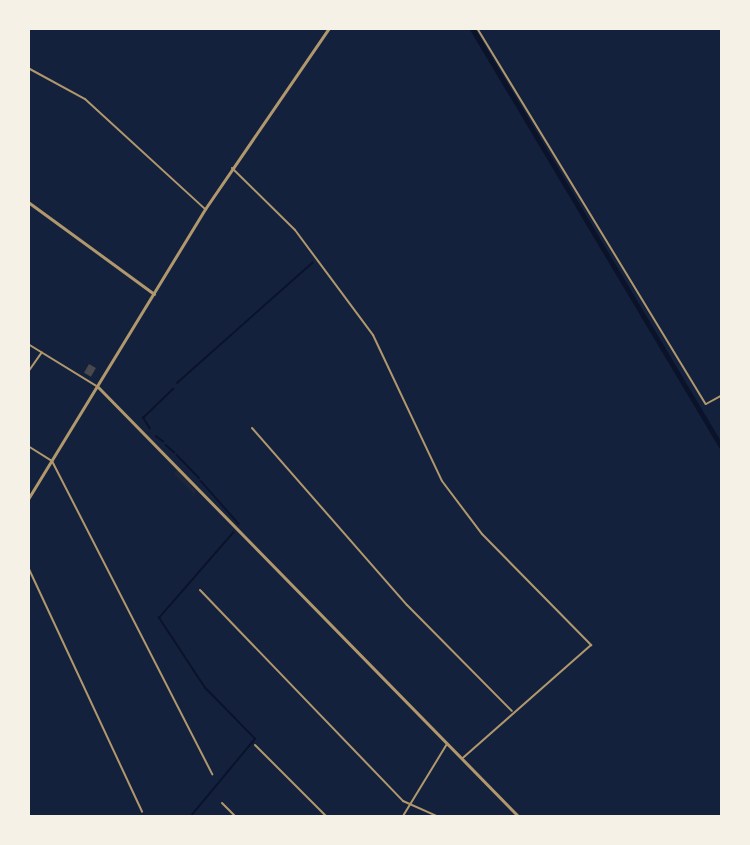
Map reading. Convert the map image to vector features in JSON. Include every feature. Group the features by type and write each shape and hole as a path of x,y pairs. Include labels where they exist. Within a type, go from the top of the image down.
{"street":[{"path":"28,499 205,209 329,28"},
{"path":"477,28 706,404 722,395"},
{"path":"28,68 85,99 205,209"},
{"path":"232,168 295,230 373,335 442,481 482,534 591,645 512,711 462,760"},
{"path":"28,202 154,294"},
{"path":"28,344 98,387 518,816"},
{"path":"28,372 42,352"},
{"path":"252,428 407,605 512,711"},
{"path":"28,446 52,461 212,774"},
{"path":"28,567 142,812"},
{"path":"200,590 410,803 436,816"},
{"path":"403,816 447,744"},
{"path":"255,745 326,816"},
{"path":"222,803 235,816"}],"shaded area":[{"path":"177,469 196,491 191,500 193,493 174,474"}],"building":[{"path":"89,364 96,368 91,377 84,373"}],"waterway":[{"path":"472,28 722,447"},
{"path":"177,383 312,263"},
{"path":"150,429 143,418 173,389"},
{"path":"156,436 163,441"},
{"path":"166,445 174,452"},
{"path":"177,455 199,478"},
{"path":"201,481 239,524"},
{"path":"191,816 255,739 205,688 159,618 233,533"}]}
